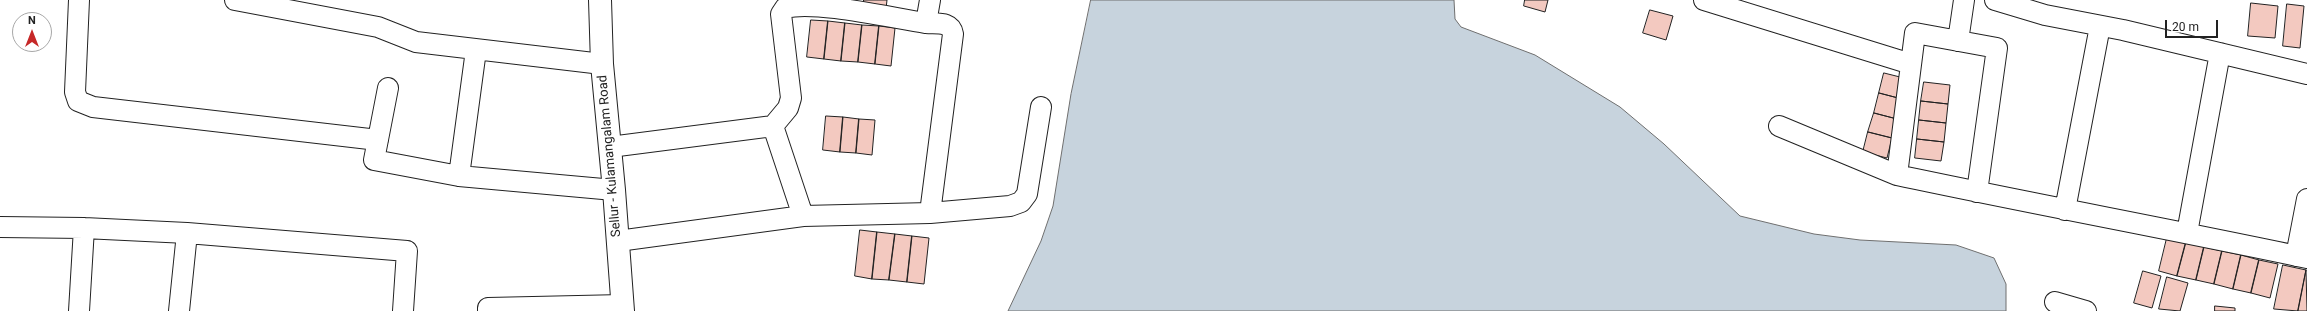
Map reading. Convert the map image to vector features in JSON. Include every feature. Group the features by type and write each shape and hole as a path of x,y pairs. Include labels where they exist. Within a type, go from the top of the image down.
{"main road":[{"name":"Sellur - Kulamangalam Road","path":"600,0 602,64 623,308"}],"street":[{"path":"79,0 75,92 78,100 93,107 378,140"},
{"path":"235,0 378,27 416,42 602,64"},
{"path":"926,23 930,0"},
{"path":"1704,0 1911,64"},
{"path":"1958,41 1964,0"},
{"path":"1996,0 2045,15 2220,53 2307,74"},
{"path":"803,216 780,118 791,98 781,14 784,8 793,6 842,10 926,23 949,25 952,28 953,34 930,213"},
{"path":"2065,210 2100,26"},
{"path":"1897,175 1915,33 1997,48 1977,192"},
{"path":"459,176 476,50"},
{"path":"2187,233 2220,53"},
{"path":"388,88 374,160 459,176 614,190"},
{"path":"618,241 803,216 930,213 1010,206 1021,202 1028,194 1041,107"},
{"path":"610,147 780,118"},
{"path":"1779,126 1897,175 2302,257 2307,199"},
{"path":"0,227 84,228 187,233 407,251 403,311"},
{"path":"79,311 84,228"},
{"path":"179,311 187,233"},
{"path":"2054,302 2086,311"},
{"path":"488,311 488,308 623,308"}],"shaded area":[{"path":"1091,0 1454,0 1455,19 1461,27 1535,55 1620,107 1664,144 1740,216 1814,234 1860,240 1956,245 1994,258 2006,284 2006,311 1008,311 1041,241 1053,206 1071,94"}],"building":[{"path":"864,0 887,0 886,9 863,6"},
{"path":"1525,0 1548,0 1545,12 1524,6"},
{"path":"2251,3 2278,6 2275,38 2248,36"},
{"path":"2287,4 2304,6 2300,48 2283,46"},
{"path":"1650,10 1673,16 1666,40 1643,33"},
{"path":"811,20 828,21 824,59 807,57"},
{"path":"828,21 845,23 841,61 824,59"},
{"path":"845,23 862,25 858,62 841,61"},
{"path":"862,25 879,26 875,64 858,62"},
{"path":"879,26 895,28 891,66 875,64"},
{"path":"1884,73 1908,79 1902,99 1879,93"},
{"path":"1924,82 1950,85 1948,104 1921,101"},
{"path":"1879,93 1902,99 1897,119 1874,113"},
{"path":"1921,101 1948,104 1946,123 1919,120"},
{"path":"1874,113 1897,119 1892,138 1868,132"},
{"path":"826,116 843,117 840,152 823,150"},
{"path":"843,117 859,119 856,153 840,152"},
{"path":"859,119 875,120 872,155 856,153"},
{"path":"1919,120 1946,123 1944,142 1917,139"},
{"path":"1868,132 1892,138 1887,158 1863,152"},
{"path":"1917,139 1944,142 1941,161 1915,158"},
{"path":"860,230 877,232 872,279 855,276"},
{"path":"877,232 895,234 889,280 872,279"},
{"path":"895,234 912,236 907,282 889,280"},
{"path":"912,236 929,238 924,284 907,282"},
{"path":"2167,238 2186,242 2177,276 2159,271"},
{"path":"2186,242 2204,247 2196,280 2177,276"},
{"path":"2204,247 2222,251 2214,284 2196,280"},
{"path":"2222,251 2241,255 2233,289 2214,284"},
{"path":"2241,255 2259,260 2251,293 2233,289"},
{"path":"2259,260 2278,264 2270,298 2251,293"},
{"path":"2283,265 2306,270 2298,311 2274,309"},
{"path":"2306,270 2307,311 2298,311"},
{"path":"2143,271 2161,276 2152,308 2134,303"},
{"path":"2167,277 2188,283 2180,311 2159,309"},
{"path":"2215,306 2235,308 2235,311 2215,311"}]}
